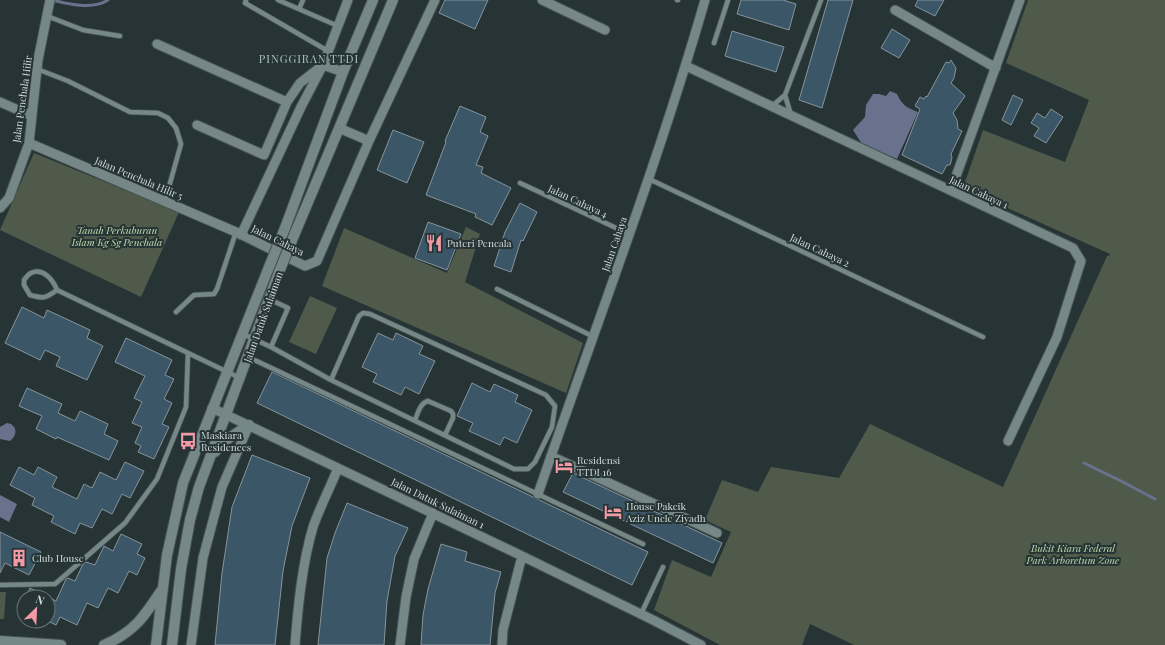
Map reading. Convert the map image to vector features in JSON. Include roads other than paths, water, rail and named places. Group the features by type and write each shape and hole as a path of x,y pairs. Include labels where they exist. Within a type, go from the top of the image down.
{"main road":[{"name":"Jalan Datuk Sulaiman","path":"156,645 167,555 183,483 285,228 342,72 372,0"},
{"name":"Jalan Datuk Sulaiman","path":"172,645 181,569 190,520 199,487 279,272 392,0"},
{"path":"210,457 223,442 249,425"},
{"path":"104,645 121,638 136,625 148,612 162,589"},
{"path":"0,641 61,645"}],"street":[{"path":"238,233 301,107 324,65 348,0"},
{"name":"Jalan Cahaya","path":"238,233 305,266 317,261 369,141 435,0"},
{"path":"542,0 605,30"},
{"name":"Jalan Cahaya","path":"538,494 649,179 686,66 705,0"},
{"path":"951,190 1020,0"},
{"name":"Jalan Penchala Hilir","path":"0,208 9,198 29,143 37,70 48,8"},
{"path":"895,10 996,68"},
{"path":"157,44 286,102"},
{"path":"324,65 342,72"},
{"path":"198,125 264,155 286,102 300,83 324,65"},
{"name":"Jalan Cahaya 1","path":"686,66 1073,248 1081,261 1056,337 1008,441"},
{"path":"0,102 32,116"},
{"path":"339,128 369,141"},
{"name":"Jalan Penchala Hilir 5","path":"29,143 238,233"},
{"name":"Jalan Datuk Sulaiman 1","path":"212,408 522,556 701,645"},
{"path":"191,645 204,558 222,487 249,425"},
{"path":"551,456 717,533"},
{"path":"294,645 303,570 314,527 338,468"},
{"path":"400,645 406,597 414,559 433,513"},
{"path":"502,645 502,630 522,556"}],"lane":[{"path":"246,0 245,3 328,51"},
{"path":"278,0 338,26"},
{"path":"299,9 303,0"},
{"path":"714,43 728,0"},
{"path":"772,106 785,95 821,0"},
{"path":"48,8 83,30 120,36"},
{"path":"37,70 68,81 130,112 158,113 168,118 176,128 181,144 166,201"},
{"path":"785,95 790,115"},
{"name":"Jalan Cahaya 2","path":"649,179 983,337"},
{"name":"Jalan Cahaya 4","path":"520,183 629,234"},
{"path":"176,312 194,295 214,294 238,233"},
{"path":"57,290 48,297 37,297 30,295 24,285 24,280 30,273 38,272 46,274 53,280 57,290 240,378"},
{"path":"497,289 594,337"},
{"path":"269,299 288,308 271,347"},
{"path":"242,334 271,347 331,380 514,469 528,469 535,462 552,427 555,406 546,395 370,314 363,313 359,316 331,380"},
{"path":"0,585 55,584 125,523 157,479 186,407 188,353"},
{"path":"248,357 642,544"},
{"path":"415,420 425,401 451,411 454,414 445,435"},
{"path":"641,614 663,567"}],"water":[{"path":"890,91 897,94 905,106 918,112 897,159 862,144 853,130 865,117 866,105 873,94 886,96"},
{"path":"7,423 11,424 15,428 15,435 10,441 0,439 0,427"},
{"path":"0,495 17,504 9,522 0,517"}],"waterway":[{"path":"52,0 80,5 95,5 108,0"},
{"path":"1084,463 1155,499"}],"place":[{"name":"Puteri Pencala","path":"434,243"},
{"name":"Maskiara Residences","path":"188,441"},
{"name":"Residensi TTDI 16","path":"564,466"},
{"name":"House Pakcik Aziz Uncle Ziyadh","path":"613,512"},
{"name":"Club House","path":"19,558"}],"district":[{"name":"PINGGIRAN TTDI","path":"309,58"}],"park label":[{"name":"Tanah Perkuburan Islam Kg Sg Penchala","path":"117,236"},
{"name":"Bukit Kiara Federal Park Arboretum Zone","path":"1073,554"}]}
